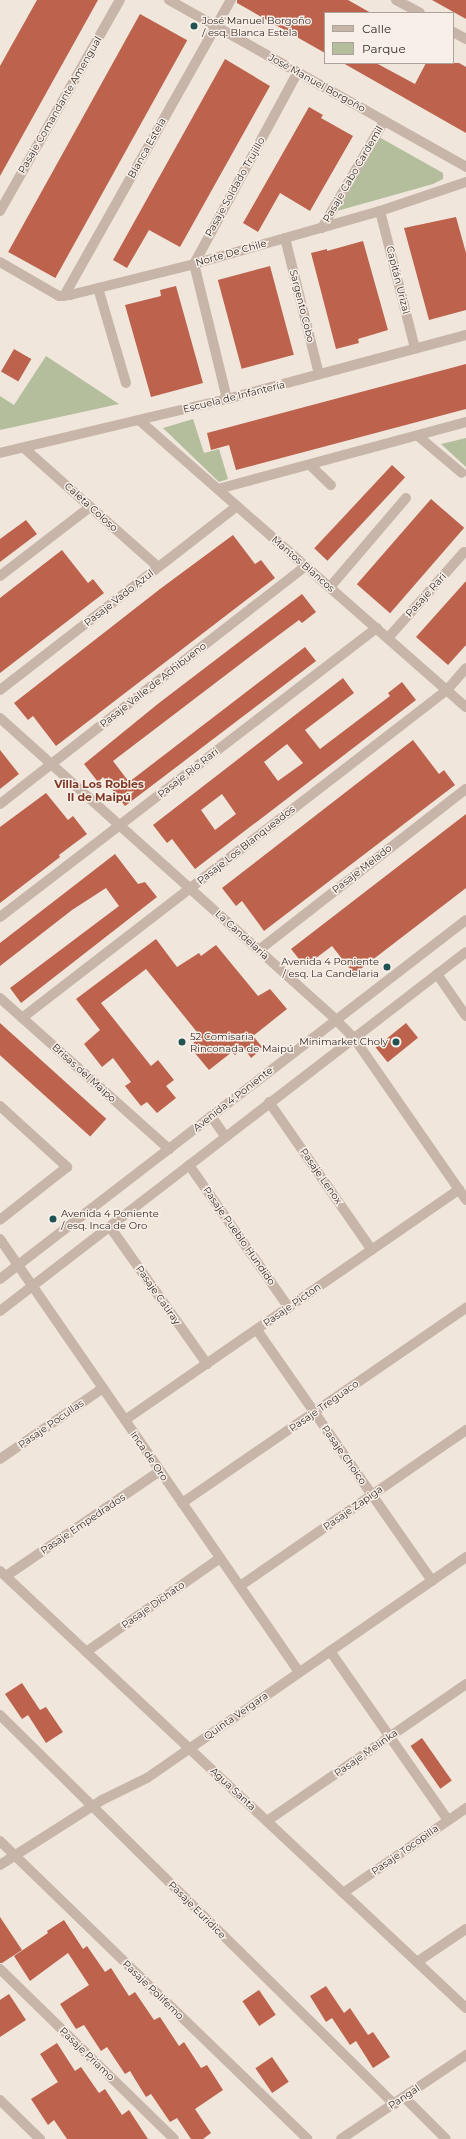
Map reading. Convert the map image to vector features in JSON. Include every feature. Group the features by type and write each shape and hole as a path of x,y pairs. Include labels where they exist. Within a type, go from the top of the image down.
{"street":[{"name":"Pasaje Comandante Amengual","path":"0,211 120,0"},
{"name":"José Manuel Borgoño","path":"169,0 466,167"},
{"name":"Blanca Estela","path":"64,296 231,0"},
{"path":"396,0 418,12"},
{"path":"454,33 466,39"},
{"name":"Pasaje Soldado Trujillo","path":"194,264 298,72"},
{"name":"Pasaje Cabo Cardemil","path":"322,228 384,121"},
{"name":"Norte De Chile","path":"64,296 194,264 322,228 380,211 466,182"},
{"name":"Capitán Urizal","path":"380,211 415,348"},
{"name":"Sargento Cobo","path":"285,238 319,374"},
{"path":"0,262 55,294 64,296"},
{"path":"194,264 227,399"},
{"path":"98,288 126,383"},
{"name":"Escuela de Infantería","path":"0,453 227,399 466,335"},
{"name":"Mantos Blancos","path":"139,420 466,707"},
{"path":"218,489 310,466 466,422"},
{"path":"418,436 462,473"},
{"name":"Caleta Coloso","path":"24,448 158,567"},
{"path":"310,466 331,485"},
{"path":"330,587 406,498"},
{"name":"Pasaje Vado Azul","path":"0,690 237,506"},
{"path":"0,576 90,507"},
{"name":"Pasaje Rari","path":"388,638 464,552"},
{"name":"Pasaje Valle de Achibueno","path":"0,804 306,566"},
{"name":"Pasaje Río Rari","path":"0,917 377,628"},
{"name":"Pasaje Los Blanqueados","path":"22,1018 447,690 466,668"},
{"name":"La Candelaria","path":"0,718 259,950 354,1038 466,1200"},
{"name":"Pasaje Melado","path":"259,950 466,789"},
{"name":"Avenida 4 Poniente","path":"0,1279 466,920"},
{"path":"0,1311 269,1102 466,952"},
{"path":"437,974 466,1016"},
{"name":"Brisas del Maipo","path":"0,998 169,1149"},
{"name":"Pasaje Lenox","path":"269,1102 372,1250"},
{"path":"0,1106 67,1167 0,1220"},
{"path":"211,1116 225,1136"},
{"name":"Pasaje Pueblo Hundido","path":"189,1165 289,1308"},
{"name":"Pasaje Picton","path":"125,1420 459,1190"},
{"name":"Pasaje Catiray","path":"110,1227 206,1364"},
{"name":"Inca de Oro","path":"0,1239 299,1672"},
{"name":"Pasaje Treguaco","path":"182,1503 466,1308"},
{"name":"Pasaje Choico","path":"257,1330 432,1581"},
{"name":"Pasaje Pocullas","path":"0,1459 103,1388"},
{"name":"Pasaje Zapiga","path":"240,1586 466,1430"},
{"name":"Pasaje Empedrados","path":"3,1574 160,1471"},
{"name":"Pasaje Dichato","path":"86,1652 220,1558"},
{"name":"Quinta Vergara","path":"0,1865 92,1806 147,1778 299,1672 465,1560"},
{"name":"Agua Santa","path":"3,1574 466,2008"},
{"path":"330,1651 448,1820"},
{"name":"Pasaje Melinka","path":"267,1822 466,1684"},
{"name":"Pasaje Euridice","path":"0,1715 394,2104"},
{"name":"Pasaje Tocopilla","path":"343,1893 466,1808"},
{"name":"Pasaje Polifemo","path":"0,1841 307,2139"},
{"path":"417,1962 466,1929"},
{"name":"Pasaje Priamo","path":"0,1969 174,2139"},
{"name":"Pangal","path":"341,2139 466,2056"},
{"path":"404,2097 446,2139"},
{"path":"0,2100 40,2139"}],"green space":[{"path":"379,137 443,173 443,179 433,184 337,211"},
{"path":"46,356 119,404 0,430 0,396 14,405"},
{"path":"193,419 204,453 219,449 228,479 219,482 163,428"},
{"path":"466,438 466,467 441,444"}],"building":[{"path":"37,0 98,0 0,176 0,66"},
{"path":"237,0 348,0 369,12 324,12 324,52 237,3"},
{"path":"432,0 466,0 466,19"},
{"path":"140,14 187,40 55,278 8,252"},
{"path":"225,59 270,86 180,247 149,230 127,268 113,260"},
{"path":"459,63 466,67 466,133 345,64 378,64 415,84 425,64"},
{"path":"309,107 323,115 321,118 353,136 310,211 280,193 258,232 243,223"},
{"path":"456,217 466,253 466,310 429,320 404,228"},
{"path":"363,241 388,330 358,339 359,343 336,349 311,253 327,249 327,251"},
{"path":"270,266 294,355 242,369 218,280"},
{"path":"176,286 203,383 151,397 125,305 161,296 160,290"},
{"path":"14,349 31,359 18,382 1,372"},
{"path":"466,364 466,409 236,470 229,445 211,450 207,433"},
{"path":"392,465 405,477 327,561 314,548"},
{"path":"431,499 464,528 390,613 357,584"},
{"path":"26,520 37,534 0,562 0,539"},
{"path":"233,535 255,564 261,560 275,578 56,746 33,716 28,720 14,703 160,589"},
{"path":"62,550 88,583 93,579 104,593 0,673 0,598"},
{"path":"466,581 466,645 448,665 416,637"},
{"path":"302,594 316,612 302,623 299,620 113,761 129,782 305,647 316,661 125,806 103,777 98,782 84,764 159,703"},
{"path":"343,678 354,693 305,730 320,749 390,696 388,693 402,682 416,700 195,869 172,839 167,843 153,825","holes":["287,744 303,763 278,781 264,762","222,794 236,814 215,830 201,810"]},
{"path":"413,740 439,774 444,770 455,785 264,931 242,901 236,906 222,888"},
{"path":"0,750 19,774 0,789"},
{"path":"46,793 68,820 73,816 87,834 59,855 60,857 0,903 0,827"},
{"path":"466,814 466,888 354,974 332,946 308,964 303,964 291,949"},
{"path":"115,854 138,884 145,882 157,897 21,1003 10,988 119,906 106,888 72,910 0,966 0,943"},
{"path":"156,939 177,967 199,953 201,956 216,945 258,996 270,989 287,1009 253,1036 263,1048 251,1058 244,1048 235,1055 232,1052 209,1070 189,1046 201,1037 146,969 101,1003 151,1066 158,1060 174,1080 166,1086 176,1098 157,1113 147,1102 141,1106 125,1086 131,1082 113,1058 102,1067 84,1044 100,1030 76,999"},
{"path":"0,1023 106,1119 90,1137 0,1055"},
{"name":"Minimarket Choly","path":"406,1023 418,1038 388,1062 376,1048"},
{"path":"22,1683 40,1710 46,1707 63,1732 46,1743 28,1715 22,1719 5,1694"},
{"path":"422,1738 452,1781 440,1789 411,1746"},
{"path":"0,1917 22,1950 2,1963 0,1963"},
{"path":"64,1920 83,1949 87,1946 105,1972 111,1968 129,1996 135,1992 154,2020 160,2017 179,2046 184,2042 201,2068 207,2065 223,2090 195,2109 211,2133 203,2139 191,2139 177,2118 170,2122 151,2094 146,2097 130,2071 125,2074 107,2047 101,2051 84,2025 76,2029 60,2004 89,1985 68,1953 30,1981 14,1956 48,1933 47,1931"},
{"path":"326,1986 344,2013 350,2008 368,2035 373,2032 390,2057 373,2068 356,2041 350,2045 332,2018 326,2022 310,1996"},
{"path":"259,1990 276,2015 259,2026 242,2001"},
{"path":"9,1994 26,2020 0,2037 0,2000"},
{"path":"57,2043 75,2071 81,2067 99,2093 105,2089 122,2115 129,2110 148,2139 67,2139 54,2120 48,2125 31,2099 58,2082 40,2054"},
{"path":"272,2057 289,2082 272,2093 255,2068"}],"place":[{"name":"José Manuel Borgoño / esq. Blanca Estela","path":"194,26"},
{"name":"Avenida 4 Poniente / esq. La Candelaria","path":"387,967"},
{"name":"52 Comisaria Rinconada de Maipú","path":"182,1042"},
{"name":"Minimarket Choly","path":"396,1042"},
{"name":"Avenida 4 Poniente / esq. Inca de Oro","path":"53,1219"}],"district":[{"name":"Villa Los Robles II de Maipú","path":"99,791"}]}
